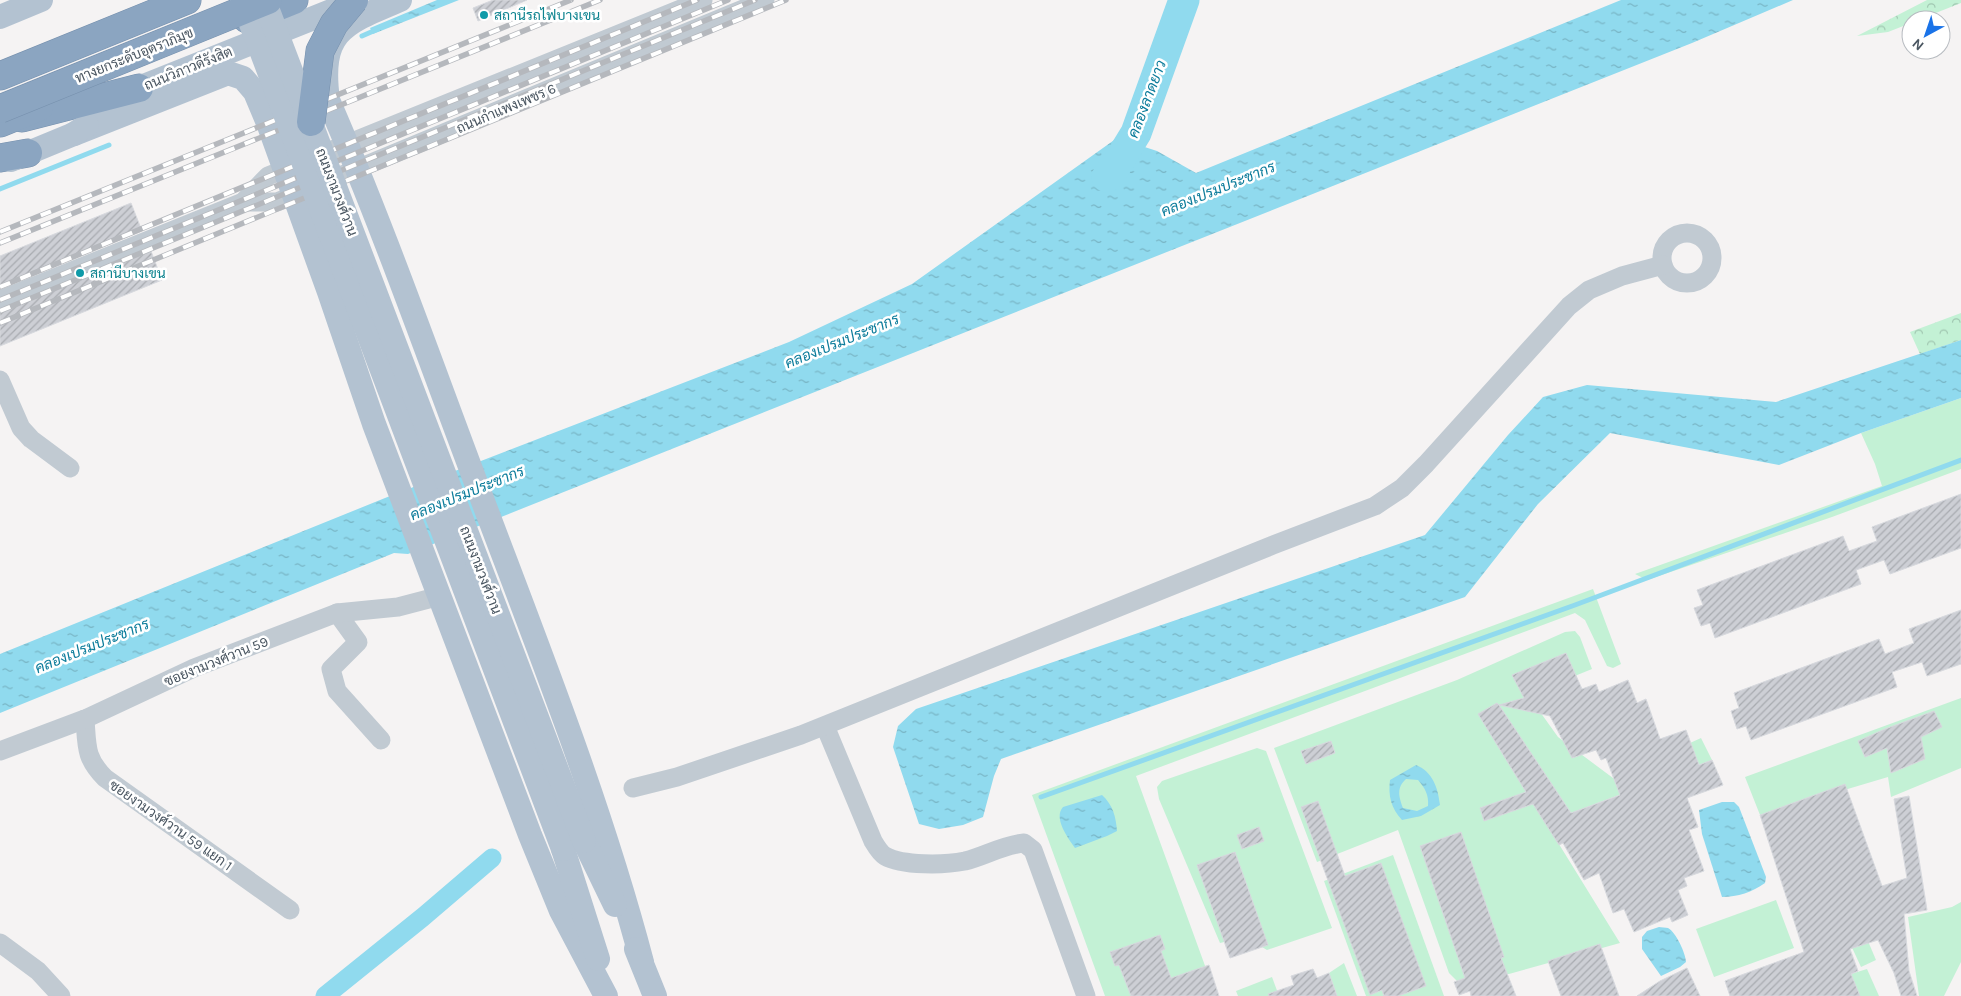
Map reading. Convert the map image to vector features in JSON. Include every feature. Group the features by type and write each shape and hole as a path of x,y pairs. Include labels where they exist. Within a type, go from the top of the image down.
{"highway":[{"path":"0,60 153,0"},
{"path":"0,76 187,0"},
{"name":"ทางยกระดับอุตราภิมุข","path":"1,118 266,0"},
{"name":"ถนนวิภาวดีรังสิต","path":"1,118 294,0"},
{"path":"311,122 320,51 334,24 355,0"},
{"path":"1,118 139,88"},
{"path":"0,158 28,153"}],"main road":[{"path":"0,16 41,0"},
{"name":"ถนนงามวงศ์วาน","path":"242,0 574,845 642,962 655,996"},
{"name":"ถนนงามวงศ์วาน","path":"266,0 574,845 611,996"},
{"name":"ถนนวิภาวดีรังสิต","path":"0,165 74,134 139,88 355,0"},
{"path":"400,0 357,18 339,33 328,51 324,74 328,100 444,397 600,820 625,896 642,962"},
{"path":"74,134 228,73 243,78 255,92 272,133 329,292 374,424 543,868 569,927 606,996"},
{"path":"329,292 324,261 330,249 366,236 377,241 395,268"}],"street":[{"name":"ถนนกำแพงเพชร 6","path":"243,202 268,176 703,0"},
{"name":"ถนนกำแพงเพชร 6","path":"0,300 243,202 277,202 293,196 766,0"},
{"path":"633,788 677,777 825,726 1375,506 1402,488 1426,464 1569,306 1589,290 1622,276 1663,264"},
{"path":"0,380 21,428 31,440 70,468"},
{"name":"ซอยงามวงศ์วาน 59","path":"0,751 85,719 194,668 337,613 398,607 440,596"},
{"path":"337,613 358,642 331,669 337,691 381,740"},
{"name":"ซอยงามวงศ์วาน 59 แยก 1","path":"85,719 87,751 94,767 105,778 290,910"},
{"path":"825,726 873,841 884,855 899,862 931,863 964,861 1015,844 1024,843 1033,850 1086,996"},
{"path":"0,943 38,971 61,996"}],"green space":[{"path":"1927,0 1961,0 1961,3 1943,10 1908,10"},
{"path":"1901,13 1901,27 1888,32 1857,36"},
{"path":"1961,313 1961,340 1920,354 1910,332"},
{"path":"1961,398 1961,469 1832,517 1647,580 1635,574 1882,486 1875,464 1861,433"},
{"path":"1593,589 1621,664 1613,668 1607,666 1585,620 1575,613 1136,776 1216,996 1105,996 1032,795"},
{"path":"1575,631 1580,637 1592,669 1528,695 1558,737 1613,778 1701,738 1712,760 1571,813 1498,704 1520,781 1620,943 1509,974 1457,981 1449,973 1398,830 1317,862 1274,748 1457,680 1565,632"},
{"path":"1961,698 1961,768 1891,797 1888,777 1760,815 1745,777"},
{"path":"1257,748 1266,751 1332,928 1267,950 1245,937 1220,943 1159,799 1157,787 1162,781"},
{"path":"1393,855 1444,996 1366,996 1324,881"},
{"path":"1776,900 1794,948 1714,977 1696,929"},
{"path":"1961,902 1961,962 1944,996 1919,996 1908,917 1952,907"},
{"path":"1865,934 1876,960 1861,967 1849,941"},
{"path":"1344,963 1357,996 1337,996 1329,973"},
{"path":"1867,969 1879,996 1801,996 1799,990"},
{"path":"1272,977 1279,996 1238,996 1236,991"}],"water":[{"path":"437,0 459,0 373,34 370,28"},
{"name":"คลองเปรมประชากร","path":"1621,0 1793,0 1692,43 408,554 394,553 0,713 0,654 385,498 789,342 912,284 1117,138 1157,151 1196,173"},
{"path":"1961,340 1961,398 1861,433 1779,465 1610,433 1538,504 1465,597 1001,759 994,776 983,817 963,825 939,829 919,824 893,747 898,726 916,709 1425,535 1508,435 1543,397 1587,385 1776,402"},
{"path":"1416,765 1422,768 1434,781 1440,805 1421,816 1402,820 1395,811 1391,801 1389,791 1390,780","holes":["1406,779 1418,780 1426,792 1428,806 1417,811 1403,808 1400,796 1403,782"]},
{"path":"1102,795 1109,803 1113,812 1117,831 1075,848 1063,828 1060,812 1063,807"},
{"path":"1722,802 1734,802 1739,807 1766,877 1765,883 1755,889 1739,895 1722,897 1702,834 1699,810"},
{"path":"1659,927 1671,930 1677,938 1686,958 1686,962 1680,967 1661,976 1642,949 1642,937 1647,931"}],"building":[{"name":"สถานีรถไฟบางเขน","path":"493,0 527,0 478,21 473,8"},
{"path":"131,203 142,231 0,288 0,256"},
{"path":"151,251 162,280 0,346 0,311"},
{"path":"1961,494 1961,548 1890,574 1884,560 1856,570 1861,584 1715,638 1710,623 1701,626 1694,608 1703,605 1697,590 1843,536 1849,551 1877,541 1872,527"},
{"path":"1961,610 1961,664 1927,676 1922,662 1892,672 1897,687 1751,740 1746,726 1737,729 1731,711 1739,708 1734,693 1879,639 1885,654 1914,643 1909,629"},
{"path":"1566,653 1582,689 1596,684 1599,692 1628,680 1637,703 1646,699 1660,739 1686,730 1699,765 1712,760 1723,785 1687,798 1698,827 1689,830 1704,871 1684,878 1687,886 1678,890 1688,915 1672,922 1670,917 1634,932 1624,909 1613,913 1599,873 1584,880 1563,843 1559,845 1533,804 1484,821 1480,808 1526,792 1478,714 1497,703 1499,705 1524,698 1512,675","holes":["1499,705 1550,716 1572,758 1596,750 1601,760 1606,758 1620,795 1571,813"]},
{"path":"1934,711 1942,727 1921,737 1925,759 1891,773 1887,748 1865,757 1858,741"},
{"path":"1331,741 1335,753 1306,764 1301,751"},
{"path":"1845,784 1882,886 1907,878 1894,799 1909,796 1927,910 1904,914 1909,971 1917,996 1901,996 1894,973 1878,940 1850,949 1858,971 1851,974 1860,996 1730,996 1725,981 1804,952 1760,815"},
{"path":"1318,801 1345,876 1381,863 1426,986 1398,996 1384,996 1382,990 1370,995 1301,807"},
{"path":"1259,827 1264,841 1242,849 1237,835"},
{"path":"1461,832 1504,957 1501,958 1516,996 1471,996 1470,991 1459,995 1454,982 1465,978 1420,846"},
{"path":"1235,852 1268,945 1230,958 1197,865"},
{"path":"1160,935 1165,949 1161,951 1171,978 1209,965 1219,996 1131,996 1119,965 1115,966 1110,952"},
{"path":"1600,944 1619,996 1561,996 1548,961"},
{"path":"1687,968 1700,996 1637,996 1660,981"},
{"path":"1313,969 1317,978 1329,973 1337,996 1269,996 1268,994 1294,985 1291,976"}],"waterway":[{"name":"คลองลาดยาว","path":"1107,177 1136,133 1184,0"},
{"path":"362,36 378,29"},
{"path":"0,189 109,145"},
{"path":"1041,797 1575,605 1961,460"},
{"path":"325,996 423,917 492,858"}],"railway":[{"path":"0,232 571,0"},
{"path":"0,243 600,0"},
{"path":"0,287 697,0"},
{"path":"0,300 728,0"},
{"path":"0,311 755,0"},
{"path":"0,323 786,0"}],"place":[{"name":"สถานีรถไฟบางเขน","path":"484,15"},
{"name":"สถานีบางเขน","path":"80,273"}]}
